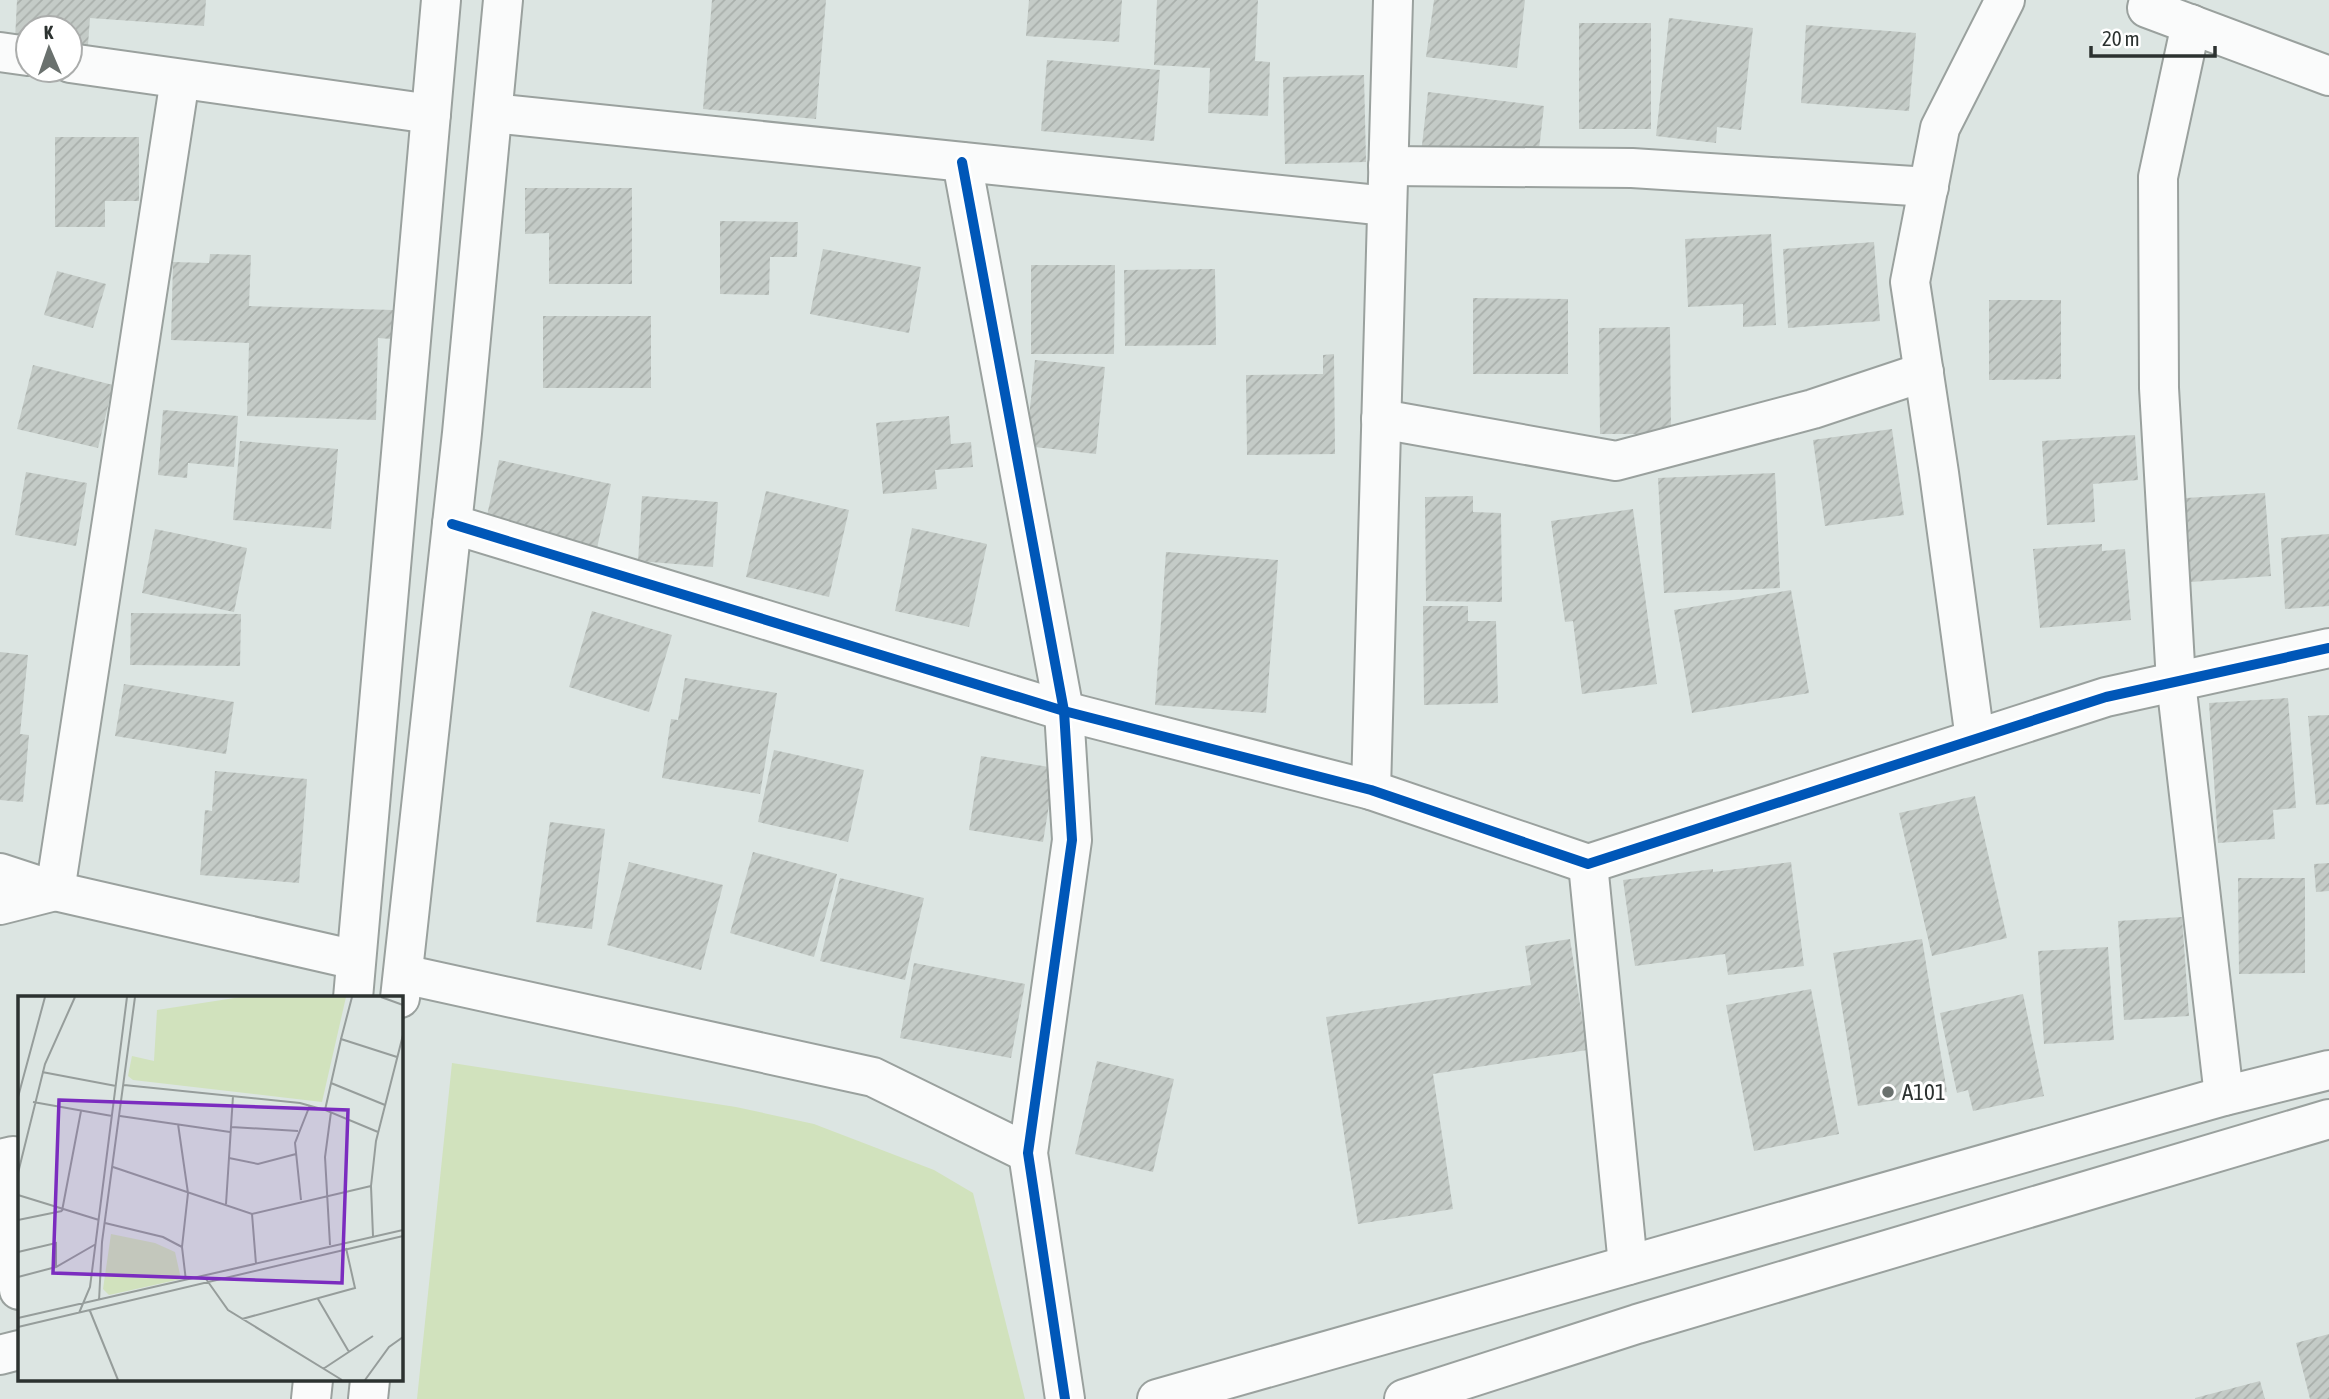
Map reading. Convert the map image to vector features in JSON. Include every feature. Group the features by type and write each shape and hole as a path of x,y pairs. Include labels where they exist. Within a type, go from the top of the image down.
{"street":[{"path":"353,996 441,0"},
{"path":"503,0 452,524 402,986 873,1077 1028,1153"},
{"path":"1371,790 1393,0"},
{"path":"1975,739 1910,282 1940,128 2005,0"},
{"path":"2138,3 2329,76"},
{"path":"2191,24 2158,177 2159,388 2176,681 2224,1096"},
{"path":"84,65 431,114"},
{"path":"55,891 180,79"},
{"path":"492,113 1387,206"},
{"path":"962,163 1063,711 1072,840 1028,1153 1065,1399"},
{"path":"1388,166 1632,168 1929,187"},
{"path":"1381,419 1616,461 1813,409 1924,372"},
{"path":"452,524 1063,711 1371,790 1588,864 2106,697 2329,648"},
{"path":"1588,864 1628,1265"},
{"path":"0,873 55,891 356,960"},
{"path":"0,905 55,891"},
{"path":"1157,1399 1227,1390 1628,1265 2224,1096 2329,1070"},
{"path":"1404,1399 1637,1324 2329,1119"},
{"path":"0,1159 13,1156 18,1268"},
{"path":"0,1356 18,1350"}],"green space":[{"path":"452,1063 736,1107 814,1124 934,1170 973,1193 1025,1399 417,1399"}],"building":[{"path":"17,0 206,0 204,26 90,18 88,45 84,45 84,14 16,14"},
{"path":"712,0 826,0 816,119 703,109"},
{"path":"1029,0 1122,0 1119,42 1026,36"},
{"path":"1157,0 1258,0 1255,61 1270,62 1268,116 1208,113 1210,68 1154,65"},
{"path":"1434,0 1525,0 1517,68 1426,57"},
{"path":"1669,18 1753,28 1741,130 1717,127 1716,143 1656,136"},
{"path":"1579,23 1651,23 1651,129 1579,129"},
{"path":"1806,25 1916,33 1909,111 1801,103"},
{"path":"1047,60 1160,70 1154,141 1041,131"},
{"path":"1364,75 1366,162 1285,164 1283,77"},
{"path":"1428,92 1544,106 1537,167 1421,154"},
{"path":"55,137 139,137 139,201 105,201 105,227 55,227"},
{"path":"525,188 632,188 632,284 549,284 549,233 525,234"},
{"path":"720,221 798,222 797,257 770,257 769,295 720,294"},
{"path":"1771,234 1776,325 1743,327 1743,304 1688,307 1685,239"},
{"path":"1874,242 1880,321 1788,328 1783,249"},
{"path":"823,249 921,267 909,333 810,314"},
{"path":"210,254 251,255 249,306 393,310 392,339 378,338 376,420 247,416 249,343 171,340 173,262 209,263"},
{"path":"1031,265 1115,265 1114,354 1031,354"},
{"path":"1215,269 1216,345 1125,346 1124,270"},
{"path":"57,271 106,284 93,328 44,315"},
{"path":"1473,298 1568,299 1568,374 1473,374"},
{"path":"1989,300 2061,300 2061,379 1989,380"},
{"path":"543,316 651,316 651,388 543,388"},
{"path":"1670,327 1671,434 1600,434 1599,328"},
{"path":"1334,354 1335,454 1247,455 1246,375 1323,374 1323,355"},
{"path":"1035,360 1105,367 1096,454 1026,446"},
{"path":"33,365 113,385 98,448 17,429"},
{"path":"163,410 238,416 234,467 188,463 187,478 158,475"},
{"path":"949,416 951,444 971,442 973,467 935,470 937,489 883,494 876,423"},
{"path":"1892,429 1904,515 1825,526 1813,440"},
{"path":"2135,435 2138,480 2093,484 2095,522 2047,525 2042,441"},
{"path":"240,441 338,449 331,529 233,520"},
{"path":"499,460 611,484 597,548 485,525"},
{"path":"26,472 87,483 76,546 15,535"},
{"path":"1775,473 1780,588 1664,593 1658,478"},
{"path":"766,491 849,510 829,597 746,577"},
{"path":"2265,493 2271,576 2191,582 2186,498"},
{"path":"642,496 718,502 713,567 638,561"},
{"path":"1473,496 1473,512 1501,513 1502,602 1426,601 1425,497"},
{"path":"1633,509 1657,684 1582,694 1573,621 1565,622 1551,521"},
{"path":"912,528 987,544 969,627 895,611"},
{"path":"155,529 247,548 234,612 142,593"},
{"path":"2329,534 2329,606 2285,609 2281,538"},
{"path":"2102,544 2102,551 2125,549 2131,620 2040,628 2033,549"},
{"path":"1166,552 1278,560 1266,713 1155,705"},
{"path":"1791,590 1809,693 1692,713 1674,610"},
{"path":"1423,606 1468,606 1468,621 1496,621 1498,703 1424,705"},
{"path":"592,611 672,635 649,712 569,687"},
{"path":"131,613 241,614 240,666 130,665"},
{"path":"0,652 28,655 20,734 29,735 23,802 0,800"},
{"path":"685,678 777,693 760,794 662,778 671,719 678,720"},
{"path":"124,684 234,702 226,754 115,736"},
{"path":"2288,698 2296,808 2273,810 2275,839 2218,843 2209,703"},
{"path":"2329,715 2329,804 2316,805 2308,716"},
{"path":"774,750 864,770 848,842 758,822"},
{"path":"981,756 1055,768 1043,842 969,830"},
{"path":"215,771 307,779 299,883 200,875 205,810 212,811"},
{"path":"1975,796 2007,938 1932,956 1899,813"},
{"path":"550,822 605,829 592,929 536,922"},
{"path":"753,852 837,874 814,957 730,933"},
{"path":"629,862 723,885 701,970 607,945"},
{"path":"1791,862 1804,966 1728,975 1725,954 1635,966 1623,880"},
{"path":"2329,863 2329,891 2316,892 2314,864"},
{"path":"840,878 924,898 905,980 820,961"},
{"path":"2238,878 2305,878 2305,973 2239,974"},
{"path":"2182,917 2189,1016 2124,1020 2118,921"},
{"path":"1570,939 1587,1050 1433,1074 1453,1209 1358,1224 1326,1017 1531,985 1525,946"},
{"path":"1922,939 1947,1092 1858,1106 1833,953"},
{"path":"2108,947 2114,1040 2044,1044 2038,951"},
{"path":"914,963 1025,984 1011,1058 900,1038"},
{"path":"1811,989 1839,1134 1754,1151 1726,1005"},
{"path":"2023,994 2044,1096 1973,1111 1968,1090 1957,1093 1940,1013"},
{"path":"1097,1061 1174,1079 1153,1172 1075,1154"},
{"path":"2329,1334 2329,1399 2310,1399 2296,1343"},
{"path":"2260,1381 2265,1399 2195,1399 2195,1398"}],"cycle path":[{"path":"962,162 1064,711 1072,840 1028,1153 1065,1399"},
{"path":"452,524 1064,711 1371,790 1588,864 2106,697 2329,648"}],"place":[{"name":"A101","path":"1888,1092"}]}
